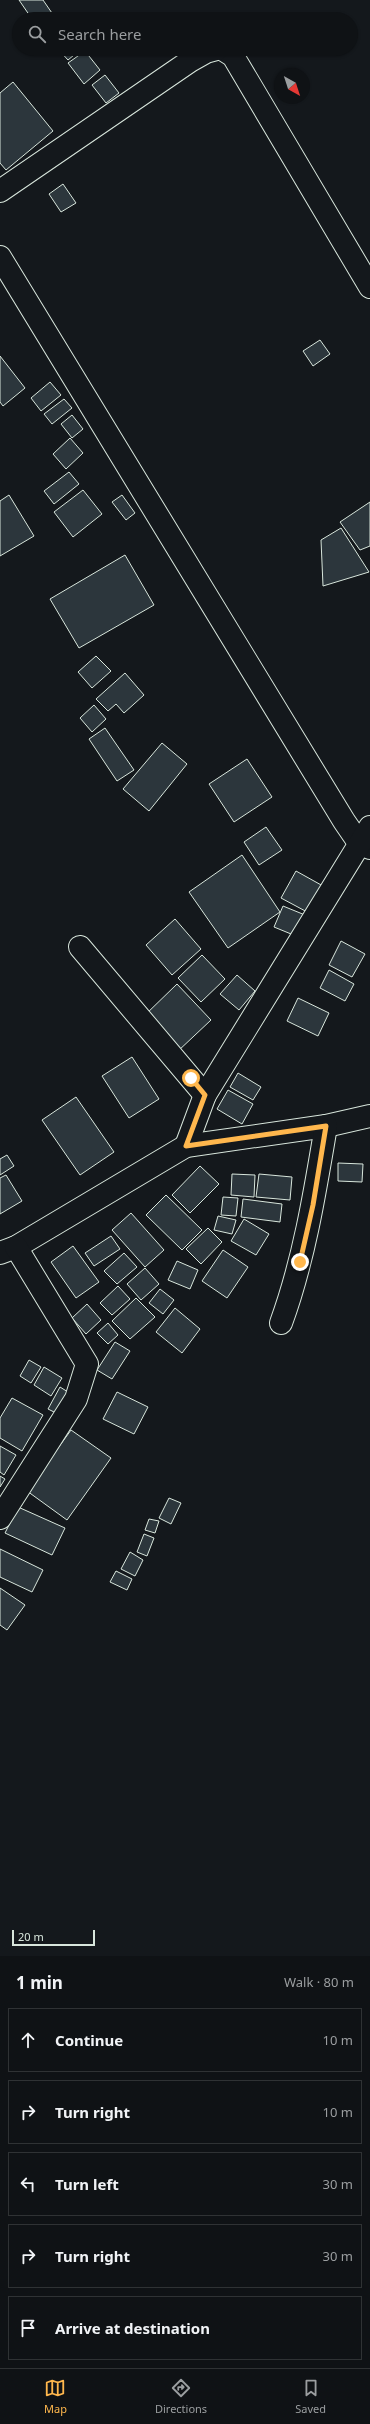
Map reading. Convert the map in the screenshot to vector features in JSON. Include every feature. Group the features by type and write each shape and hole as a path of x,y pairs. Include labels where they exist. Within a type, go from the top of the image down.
{"street":[{"path":"0,191 199,56"},
{"path":"232,56 370,287"},
{"path":"0,258 366,839 205,1095 186,1146"},
{"path":"80,947 205,1095"},
{"path":"0,1518 76,1398 87,1364 8,1250 186,1146 326,1126 370,1116"},
{"path":"281,1323 292,1294 300,1262 313,1205 326,1126"}],"building":[{"path":"19,0 43,0 51,12 27,12"},
{"path":"64,56 73,56 68,60"},
{"path":"78,56 89,56 100,70 84,84 68,63"},
{"path":"105,75 119,93 106,103 92,85"},
{"path":"13,82 53,131 6,170 0,163 0,93"},
{"path":"63,184 76,203 61,212 49,194"},
{"path":"320,340 330,354 313,366 303,351"},
{"path":"0,356 25,388 3,406 0,402"},
{"path":"50,382 61,395 41,411 31,398"},
{"path":"64,399 72,408 52,424 44,414"},
{"path":"72,415 83,429 72,438 61,424"},
{"path":"70,438 83,453 66,469 53,454"},
{"path":"69,472 79,484 54,504 44,491"},
{"path":"83,490 102,514 73,537 54,512"},
{"path":"9,495 34,536 0,556 0,501"},
{"path":"122,495 135,513 126,520 112,502"},
{"path":"370,502 370,546 360,550 340,522"},
{"path":"341,528 369,572 323,586 321,540"},
{"path":"125,555 154,605 79,648 50,599"},
{"path":"96,656 111,671 92,688 78,672"},
{"path":"125,673 144,695 124,713 116,704 108,711 96,699"},
{"path":"94,705 106,719 92,732 80,718"},
{"path":"105,728 134,770 117,781 89,739"},
{"path":"162,743 187,764 149,811 123,789"},
{"path":"247,759 272,797 234,822 209,784"},
{"path":"266,827 282,850 259,865 244,842"},
{"path":"242,855 280,912 228,948 189,892"},
{"path":"296,871 323,886 309,913 281,898"},
{"path":"283,906 305,915 296,936 274,927"},
{"path":"175,919 201,949 172,975 146,945"},
{"path":"341,941 365,954 352,977 329,965"},
{"path":"202,955 225,979 201,1002 178,978"},
{"path":"329,970 354,984 345,1001 320,988"},
{"path":"237,975 255,991 239,1010 220,994"},
{"path":"177,984 211,1020 177,1052 143,1017"},
{"path":"298,998 329,1013 318,1036 287,1021"},
{"path":"132,1057 159,1099 129,1118 102,1076"},
{"path":"238,1073 261,1087 253,1100 230,1087"},
{"path":"228,1090 253,1104 242,1124 217,1109"},
{"path":"76,1097 114,1152 80,1175 42,1120"},
{"path":"7,1155 14,1166 0,1175 0,1159"},
{"path":"338,1163 363,1164 362,1182 338,1181"},
{"path":"200,1166 219,1184 190,1213 172,1195"},
{"path":"232,1174 255,1175 254,1197 231,1195"},
{"path":"259,1174 292,1177 290,1200 256,1197"},
{"path":"6,1175 22,1201 0,1214 0,1178"},
{"path":"166,1195 202,1230 182,1250 146,1215"},
{"path":"223,1197 238,1198 236,1216 221,1215"},
{"path":"243,1199 282,1204 280,1222 241,1217"},
{"path":"131,1213 164,1250 145,1267 112,1230"},
{"path":"218,1216 236,1220 232,1234 214,1230"},
{"path":"244,1219 269,1234 256,1255 231,1241"},
{"path":"208,1228 222,1242 201,1264 186,1249"},
{"path":"111,1236 120,1249 94,1266 85,1253"},
{"path":"73,1246 99,1282 76,1298 51,1262"},
{"path":"223,1250 248,1267 227,1298 202,1281"},
{"path":"124,1253 137,1267 117,1284 104,1271"},
{"path":"177,1261 198,1270 190,1289 168,1280"},
{"path":"145,1268 159,1284 141,1300 127,1284"},
{"path":"118,1286 130,1299 112,1315 100,1303"},
{"path":"160,1289 174,1300 163,1314 149,1303"},
{"path":"136,1298 155,1317 130,1339 112,1321"},
{"path":"87,1304 101,1320 86,1334 72,1318"},
{"path":"175,1308 200,1329 182,1353 156,1332"},
{"path":"108,1323 118,1335 108,1344 97,1333"},
{"path":"115,1342 130,1351 112,1379 97,1370"},
{"path":"29,1360 41,1367 31,1383 20,1376"},
{"path":"44,1367 62,1378 51,1396 34,1385"},
{"path":"60,1387 68,1392 56,1413 48,1409"},
{"path":"117,1392 148,1407 134,1434 103,1419"},
{"path":"12,1398 43,1415 22,1451 0,1438 0,1418"},
{"path":"71,1430 111,1458 67,1520 27,1491"},
{"path":"0,1446 16,1455 4,1475 0,1472"},
{"path":"0,1476 5,1479 0,1487"},
{"path":"169,1498 181,1503 171,1524 159,1518"},
{"path":"18,1507 65,1528 52,1555 5,1533"},
{"path":"149,1519 159,1521 155,1533 145,1530"},
{"path":"144,1534 154,1538 147,1556 137,1552"},
{"path":"0,1549 43,1570 32,1592 0,1577"},
{"path":"130,1552 143,1560 135,1576 121,1569"},
{"path":"116,1571 132,1579 127,1590 110,1582"},
{"path":"0,1588 25,1605 7,1630 0,1625"}],"route":[{"path":"191,1078 205,1095 186,1146 326,1126 313,1205 300,1262"}]}
